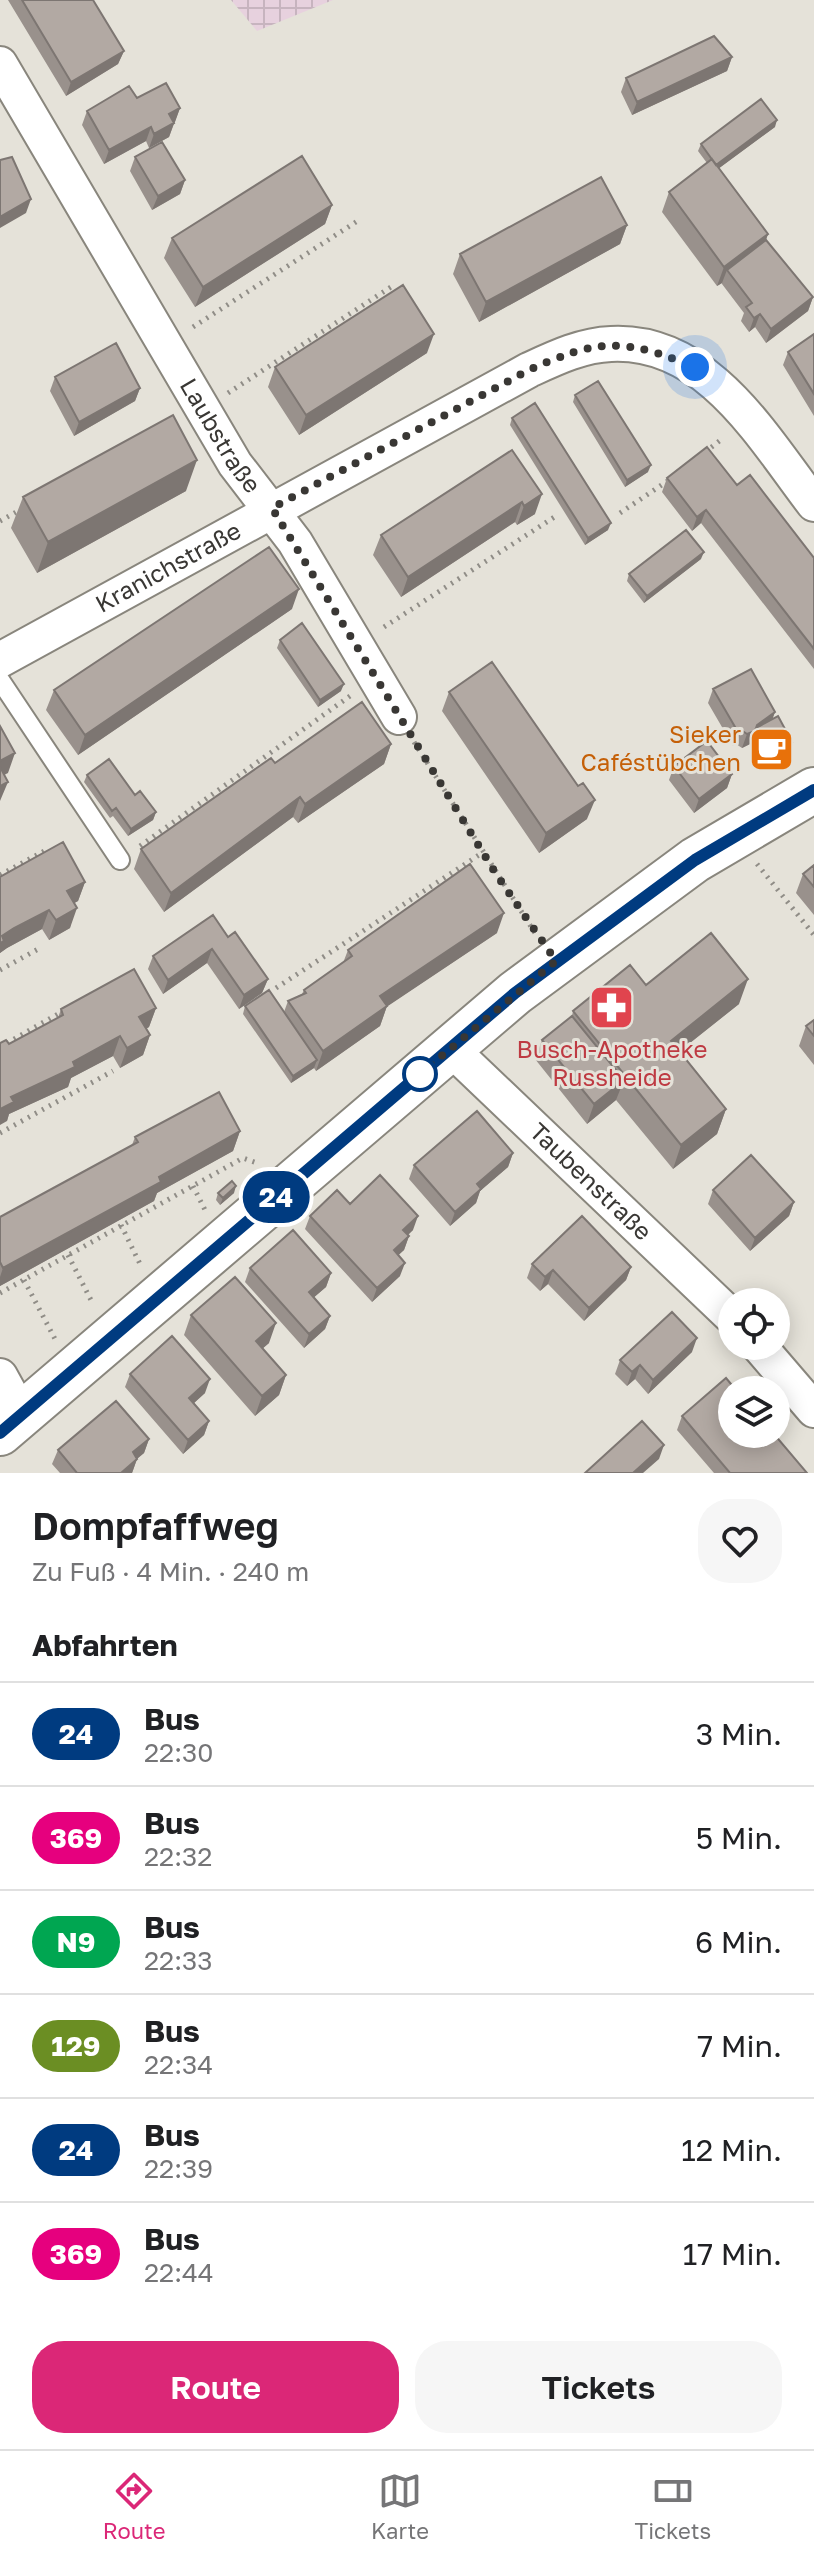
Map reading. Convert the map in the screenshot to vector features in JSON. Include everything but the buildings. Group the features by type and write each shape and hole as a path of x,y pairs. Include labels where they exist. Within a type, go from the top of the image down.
{"street":[{"name":"Laubstraße","path":"0,64 235,464 272,508 399,717"},
{"name":"Kranichstraße","path":"0,660 272,508 529,370 571,351 598,346 644,347 695,367 729,395 814,504"},
{"path":"0,1376 11,1424 556,961 734,836 814,790"},
{"name":"Taubenstraße","path":"450,1048 718,1304"},
{"path":"771,1360 814,1410"}],"lane":[{"path":"0,680 120,860"}],"path":[{"path":"165,345 359,220"},
{"path":"203,410 394,285"},
{"path":"700,456 748,419"},
{"path":"620,513 677,474"},
{"path":"0,521 27,506"},
{"path":"356,645 556,516"},
{"path":"120,860 376,678"},
{"path":"399,717 482,853 556,961"},
{"path":"734,836 814,935"},
{"path":"0,875 48,849"},
{"path":"276,988 482,853"},
{"path":"0,970 40,948"},
{"path":"0,1047 77,1004"},
{"path":"0,1133 113,1071"},
{"path":"0,1293 243,1158 300,1177"},
{"path":"68,1255 111,1338"},
{"path":"24,1280 73,1370"}],"shaded area":[{"path":"231,0 333,0 257,31"}],"bus line":[{"name":"24","path":"0,1433 515,993 695,860 814,790"}],"place":[{"name":"Sieker Caféstübchen","path":"772,749"},
{"name":"Busch-Apotheke Russheide","path":"612,1008"}],"route":[{"path":"420,1074 556,961 523,918 272,508 529,370 571,351 611,344 644,347 695,367"}]}
